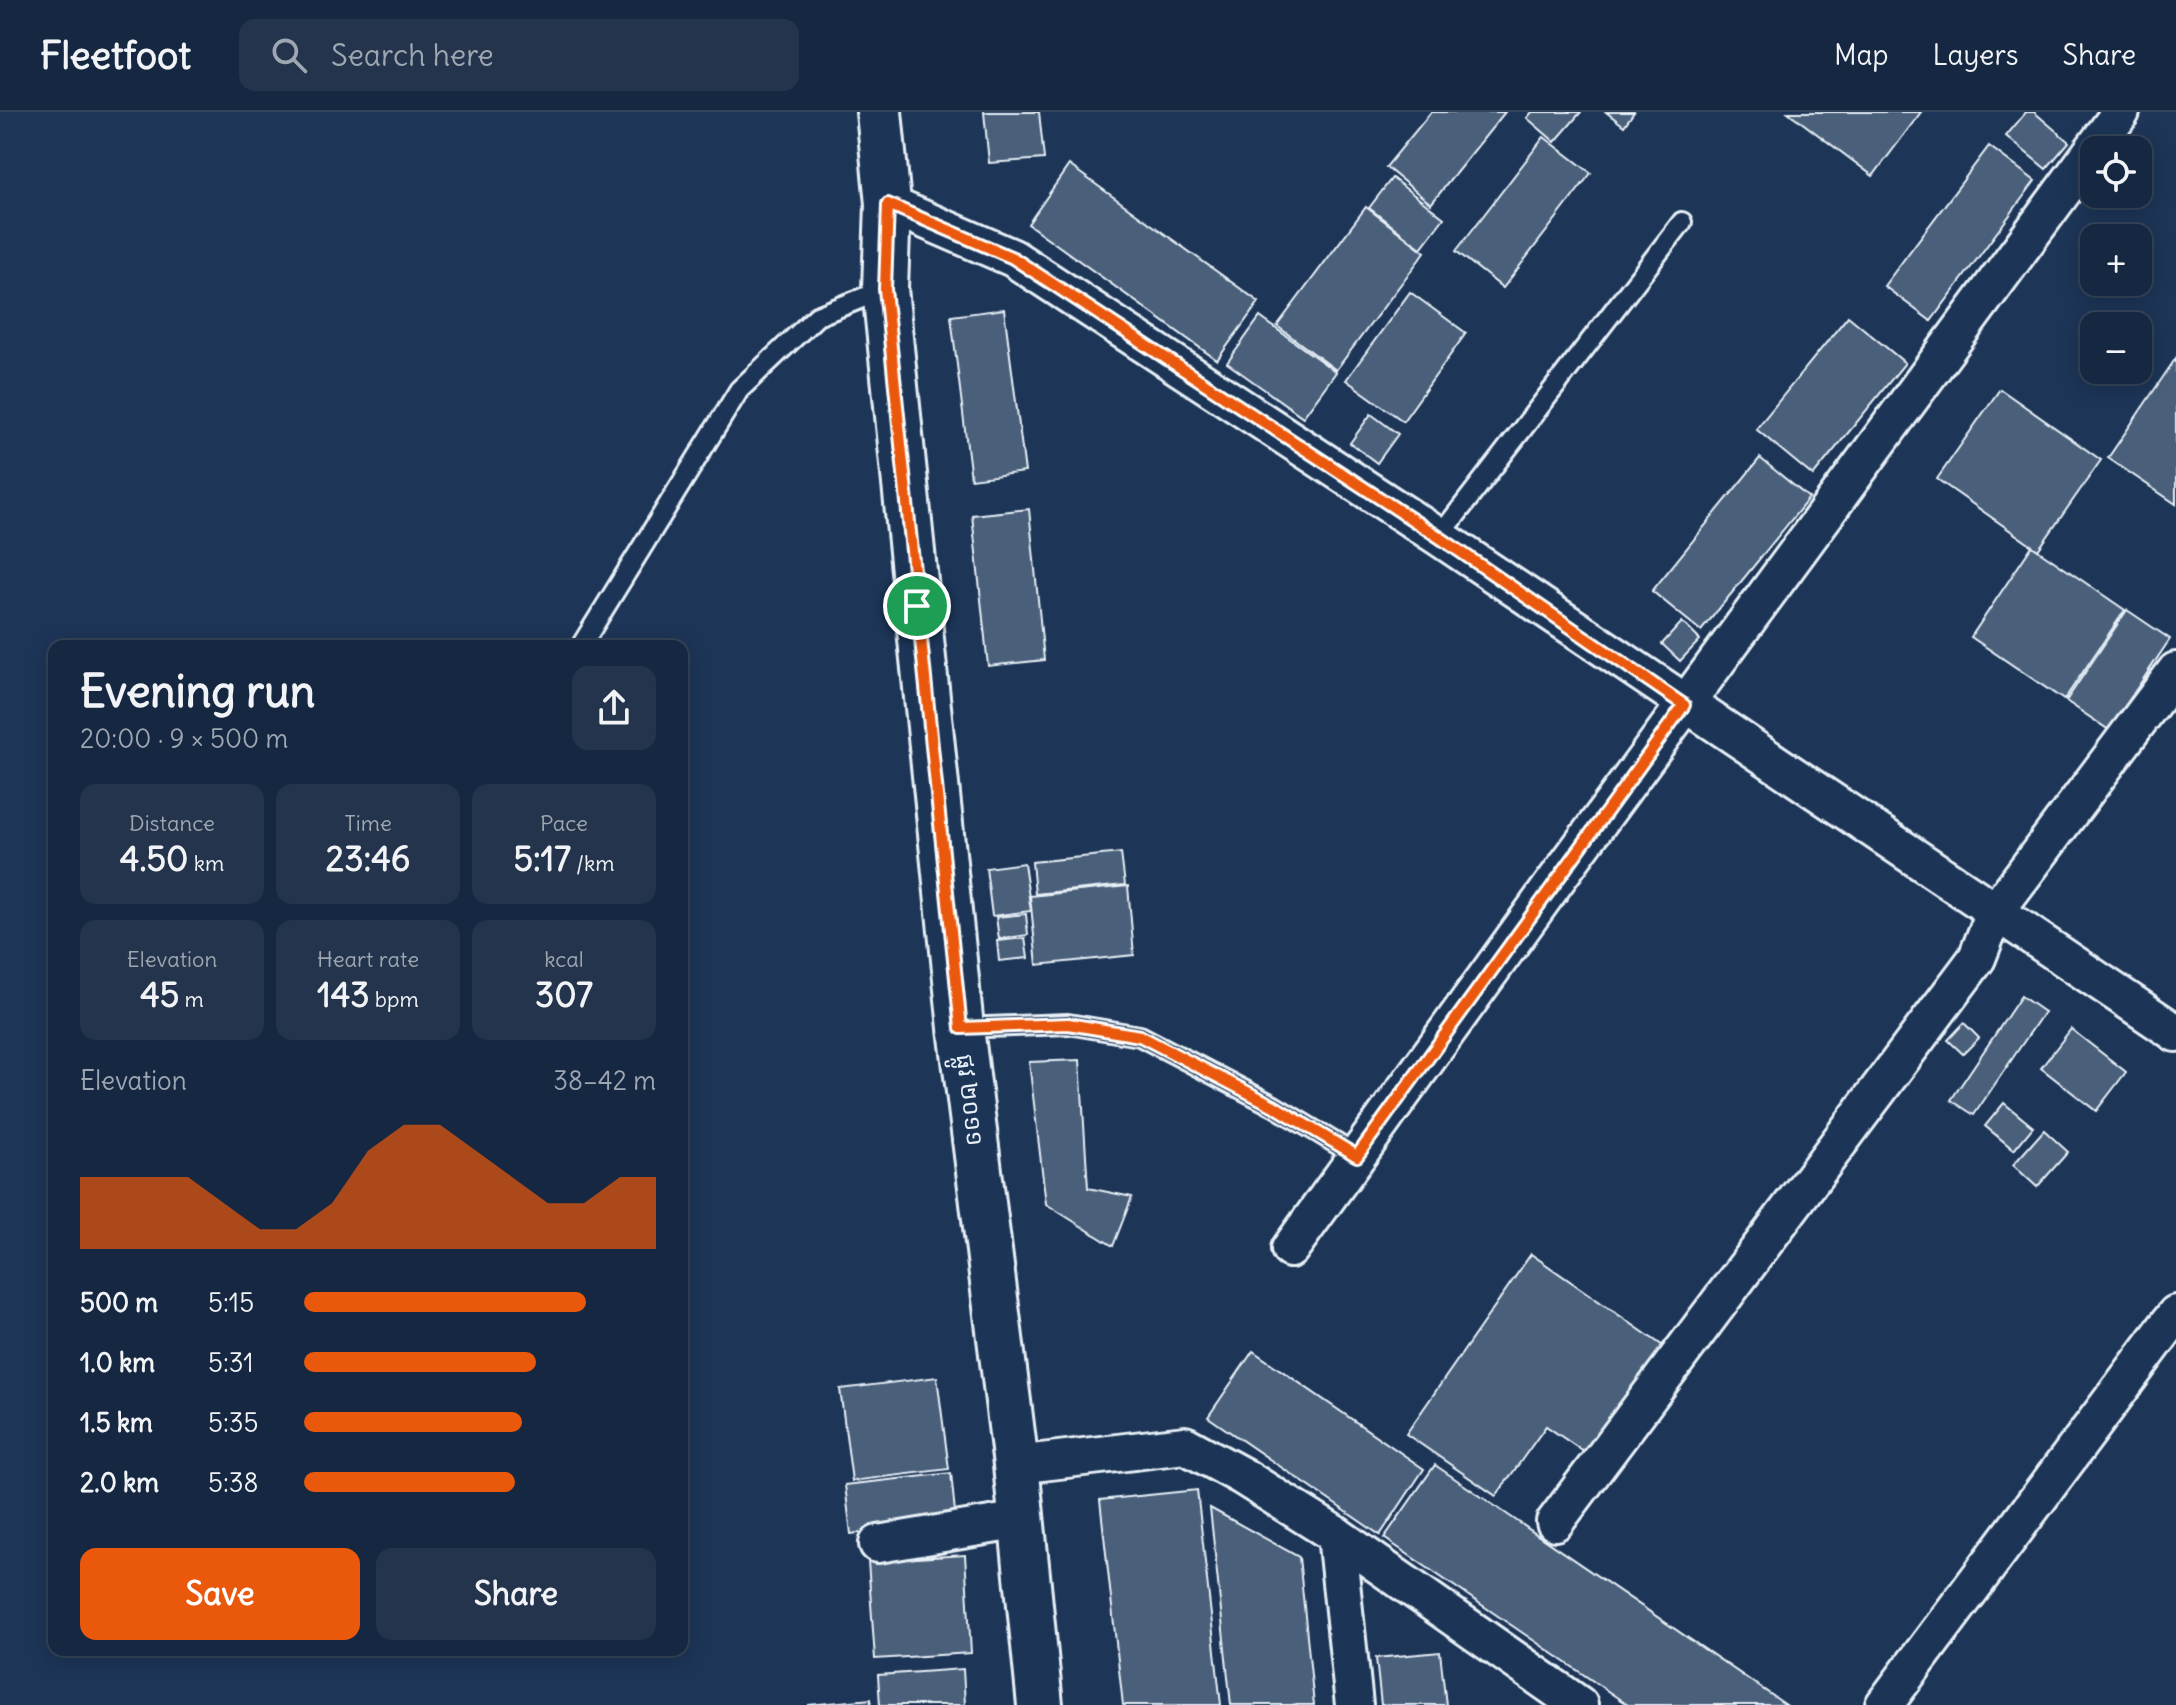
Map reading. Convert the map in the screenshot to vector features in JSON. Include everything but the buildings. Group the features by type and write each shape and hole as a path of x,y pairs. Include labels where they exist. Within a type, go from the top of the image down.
{"main road":[{"name":"ផ្លូវ ២០១១","path":"879,112 888,204 885,289 961,1028 1016,1465 1040,1705"}],"street":[{"path":"1290,1249 1684,705 2121,112"},
{"path":"888,204 1013,258 1439,537 1684,705 2176,1033"},
{"path":"1555,1522 1977,958 1995,912 2176,671"},
{"path":"1884,1705 2176,1314"},
{"path":"1016,1465 1185,1445 1242,1476 1336,1535 1547,1693 1579,1705"},
{"path":"878,1544 1021,1520"},
{"path":"1336,1535 1354,1705"}],"lane":[{"path":"1439,537 1682,222"},
{"path":"585,640 739,390 817,316 885,289"},
{"path":"961,1028 1068,1024 1140,1036 1274,1106 1357,1156"}],"route":[{"path":"888,204 1013,258 1439,537 1684,705 1357,1156 1274,1106 1140,1036 1068,1024 961,1028 917,606 885,289 888,204"}]}
